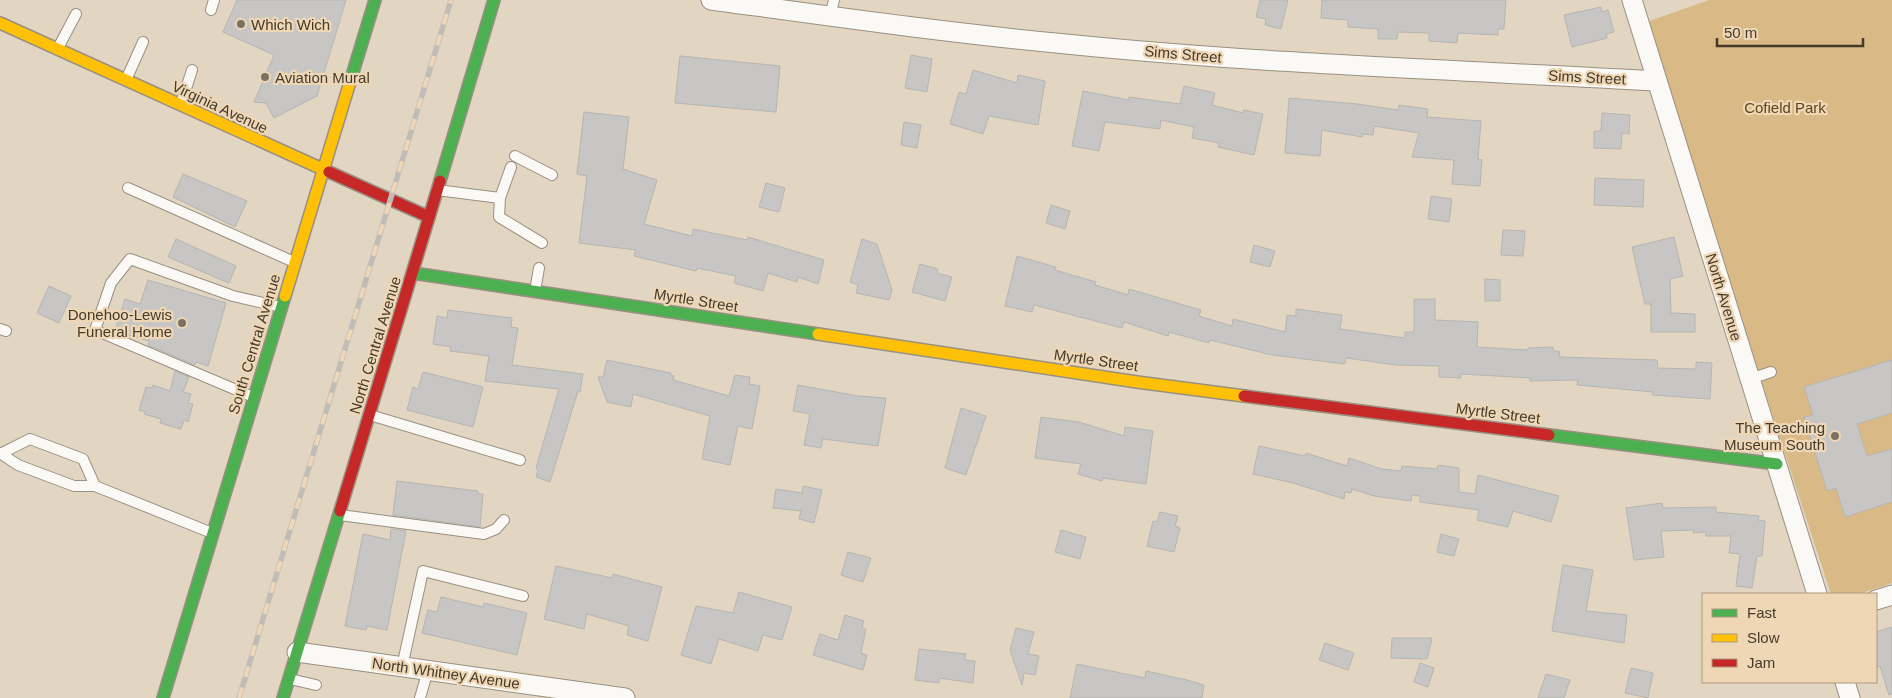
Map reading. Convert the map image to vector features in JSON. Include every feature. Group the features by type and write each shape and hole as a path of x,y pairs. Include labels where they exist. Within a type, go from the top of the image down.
{"street":[{"name":"South Central Avenue","path":"163,698 375,0"},
{"name":"North Central Avenue","path":"283,698 494,0"},
{"name":"Sims Street","path":"711,0 832,8 1067,44 1227,57 1657,81"},
{"name":"North Avenue","path":"1635,1 1657,81 1817,593"},
{"name":"Virginia Avenue","path":"0,23 429,217"},
{"name":"Myrtle Street","path":"413,273 1136,382 1777,464"},
{"path":"1877,600 1892,595"},
{"name":"North Whitney Avenue","path":"297,652 625,698"},
{"path":"1845,683 1850,698"}],"lane":[{"path":"57,49 76,14"},
{"path":"126,80 144,42"},
{"path":"181,105 192,70"},
{"path":"542,243 499,217 500,198 513,162 552,175"},
{"path":"128,188 295,263"},
{"path":"436,190 500,198"},
{"path":"253,397 95,330 111,283 130,259 233,296 281,307"},
{"path":"535,291 539,268"},
{"path":"1750,379 1772,372"},
{"path":"370,414 520,460"},
{"path":"1,455 30,439 83,459 96,486"},
{"path":"1,455 18,465 74,486 96,486 212,533"},
{"path":"338,515 484,534 496,530 504,520"},
{"path":"402,666 423,571 523,596"},
{"path":"420,698 428,670"},
{"path":"288,679 316,685"}],"path":[{"path":"0,692 32,698"}],"green space":[{"name":"Cofield Park","path":"1709,0 1892,0 1892,583 1862,593 1831,593 1644,23"}],"building":[{"path":"237,0 346,0 317,96 274,118 266,103 254,102 274,55 223,32"},
{"path":"1260,0 1288,0 1281,29 1265,25 1266,19 1256,17"},
{"path":"1322,0 1506,0 1504,29 1498,29 1498,35 1458,33 1457,43 1429,41 1429,33 1398,32 1397,39 1378,39 1378,29 1348,27 1348,20 1321,18"},
{"path":"1601,7 1602,12 1608,10 1614,32 1606,34 1607,38 1572,47 1564,15"},
{"path":"911,55 932,59 927,92 905,88"},
{"path":"680,56 780,66 776,112 675,103"},
{"path":"973,70 1017,83 1018,75 1045,81 1038,125 989,116 983,134 950,124 959,92 966,94"},
{"path":"1184,86 1215,93 1212,105 1243,113 1244,110 1263,114 1254,155 1218,147 1219,143 1192,138 1194,127 1161,120 1160,129 1105,122 1099,151 1072,146 1083,91 1129,100 1129,97 1180,104"},
{"path":"1289,98 1398,110 1399,105 1428,109 1427,117 1481,121 1478,159 1482,160 1480,186 1452,184 1454,160 1412,157 1419,133 1374,126 1373,135 1363,134 1362,137 1322,130 1320,156 1285,153"},
{"path":"584,112 629,117 623,169 657,180 644,224 692,236 693,229 747,240 748,237 824,260 818,284 798,277 797,282 768,273 763,291 734,283 736,276 697,268 696,271 634,256 636,250 579,243 587,176 577,174"},
{"path":"1602,113 1630,115 1629,134 1622,133 1621,149 1594,148 1594,131 1601,131"},
{"path":"904,122 921,125 917,148 901,145"},
{"path":"183,174 247,201 235,227 173,197"},
{"path":"1595,178 1644,180 1643,207 1594,205"},
{"path":"766,183 785,188 779,212 759,207"},
{"path":"1431,196 1452,199 1449,222 1428,219"},
{"path":"1051,205 1070,211 1065,229 1046,223"},
{"path":"1503,230 1525,231 1523,256 1501,255"},
{"path":"1674,237 1683,276 1670,279 1671,313 1695,314 1695,332 1651,332 1651,304 1645,304 1632,247"},
{"path":"176,239 236,266 229,283 168,257"},
{"path":"862,239 877,244 892,290 889,300 856,293 858,285 850,282"},
{"path":"1254,245 1275,251 1270,267 1250,262"},
{"path":"1017,256 1056,267 1055,270 1096,282 1095,285 1128,295 1129,289 1201,310 1199,316 1232,326 1233,319 1285,332 1287,315 1296,316 1296,309 1342,315 1340,329 1405,338 1405,332 1414,332 1414,299 1435,299 1435,320 1478,322 1477,347 1528,350 1528,348 1553,347 1553,351 1559,351 1560,357 1657,360 1658,368 1696,369 1696,362 1712,363 1710,399 1652,395 1653,392 1577,385 1578,380 1530,381 1530,378 1461,374 1461,378 1439,377 1439,366 1396,365 1346,358 1345,364 1272,355 1210,340 1209,343 1169,332 1168,336 1124,322 1122,328 1034,305 1032,312 1005,306"},
{"path":"920,264 938,269 937,273 952,277 945,301 912,292"},
{"path":"1485,279 1500,280 1500,301 1485,301"},
{"path":"148,280 226,303 208,366 196,362 195,365 148,345 149,341 115,331 125,299 140,304"},
{"path":"49,286 71,296 59,323 37,313"},
{"path":"448,310 512,318 511,327 518,328 512,365 583,374 580,392 578,391 550,482 536,477 538,470 536,468 559,389 485,381 489,356 450,351 451,347 433,344 437,316 447,318"},
{"path":"607,360 671,373 670,375 674,376 673,380 729,396 735,375 750,377 749,384 760,386 752,429 738,426 730,465 702,459 710,416 633,394 631,407 607,402 598,377 603,377"},
{"name":"The Teaching Museum South","path":"1892,360 1892,413 1857,424 1867,456 1892,449 1892,502 1845,517 1836,488 1827,491 1804,417 1813,415 1804,387"},
{"path":"175,371 189,377 183,392 191,394 188,403 193,404 188,422 184,420 181,429 160,423 161,419 144,414 145,412 139,410 146,387 152,388 153,385 170,391"},
{"path":"423,372 483,387 473,427 407,410 413,387 418,389"},
{"path":"798,385 858,396 886,398 878,446 823,439 821,448 804,445 810,414 793,411"},
{"path":"961,408 986,416 966,475 945,468"},
{"path":"1041,417 1079,422 1124,436 1125,427 1153,431 1146,484 1103,478 1102,481 1078,474 1081,464 1035,458"},
{"path":"1259,446 1305,456 1306,453 1347,466 1349,458 1382,469 1401,471 1402,466 1437,469 1438,465 1459,468 1459,492 1475,494 1478,475 1559,496 1551,522 1513,511 1508,527 1477,520 1479,510 1420,502 1420,496 1412,495 1411,501 1374,496 1352,489 1351,493 1345,492 1344,499 1293,483 1253,474"},
{"path":"397,481 478,491 478,494 483,494 480,527 393,515"},
{"path":"803,486 822,490 814,523 799,519 801,511 773,508 776,489 802,493"},
{"path":"1662,503 1663,508 1716,507 1716,512 1759,516 1758,520 1765,521 1762,556 1757,556 1752,588 1736,586 1740,554 1729,553 1731,536 1706,536 1706,532 1693,533 1694,530 1661,531 1664,557 1634,560 1626,508"},
{"path":"1160,512 1178,516 1175,526 1180,528 1174,552 1147,546 1153,521 1157,522"},
{"path":"391,529 406,531 387,630 367,626 366,630 345,626 363,534 390,540"},
{"path":"1061,530 1086,537 1080,559 1055,552"},
{"path":"1441,534 1459,539 1454,556 1437,552"},
{"path":"848,552 871,558 863,582 841,575"},
{"path":"1563,565 1593,570 1586,611 1627,615 1624,643 1552,631"},
{"path":"556,566 612,578 613,574 662,587 648,641 627,635 629,626 587,614 584,629 544,619"},
{"path":"739,592 792,607 782,640 763,635 758,651 719,639 711,664 681,655 696,606 733,613"},
{"path":"441,597 483,607 484,603 527,613 517,655 422,633 428,610 437,612"},
{"path":"845,615 864,621 862,627 866,629 861,653 867,655 863,670 813,655 820,634 838,640"},
{"path":"1892,627 1892,694 1889,695 1880,666 1877,668 1877,632"},
{"path":"1016,628 1034,632 1028,654 1039,656 1035,675 1024,673 1022,685 1010,650"},
{"path":"1392,638 1432,638 1427,659 1391,658"},
{"path":"1325,643 1354,653 1348,670 1319,660"},
{"path":"919,649 966,654 965,660 975,661 973,683 939,678 939,683 915,680"},
{"path":"1420,663 1434,668 1428,687 1414,682"},
{"path":"1077,664 1145,678 1146,671 1187,680 1204,685 1202,698 1070,698"},
{"path":"1631,668 1653,673 1648,698 1625,693"},
{"path":"1546,674 1570,680 1564,698 1538,698"}],"railway":[{"path":"239,698 451,0"}],"traffic: fast":[{"path":"350,82 375,0"},
{"path":"440,181 494,0"},
{"path":"413,273 818,334"},
{"path":"163,698 285,296"},
{"path":"1549,435 1777,464"},
{"path":"283,698 340,511"}],"traffic: slow":[{"path":"0,23 329,172"},
{"path":"285,296 350,82"},
{"path":"818,334 1137,382 1244,396"}],"traffic: jam":[{"path":"329,172 429,217"},
{"path":"340,511 440,181"},
{"path":"1244,396 1549,435"}],"place":[{"name":"Which Wich","path":"241,24"},
{"name":"Aviation Mural","path":"265,77"},
{"name":"Donehoo-Lewis Funeral Home","path":"182,323"},
{"name":"The Teaching Museum South","path":"1835,436"}]}
